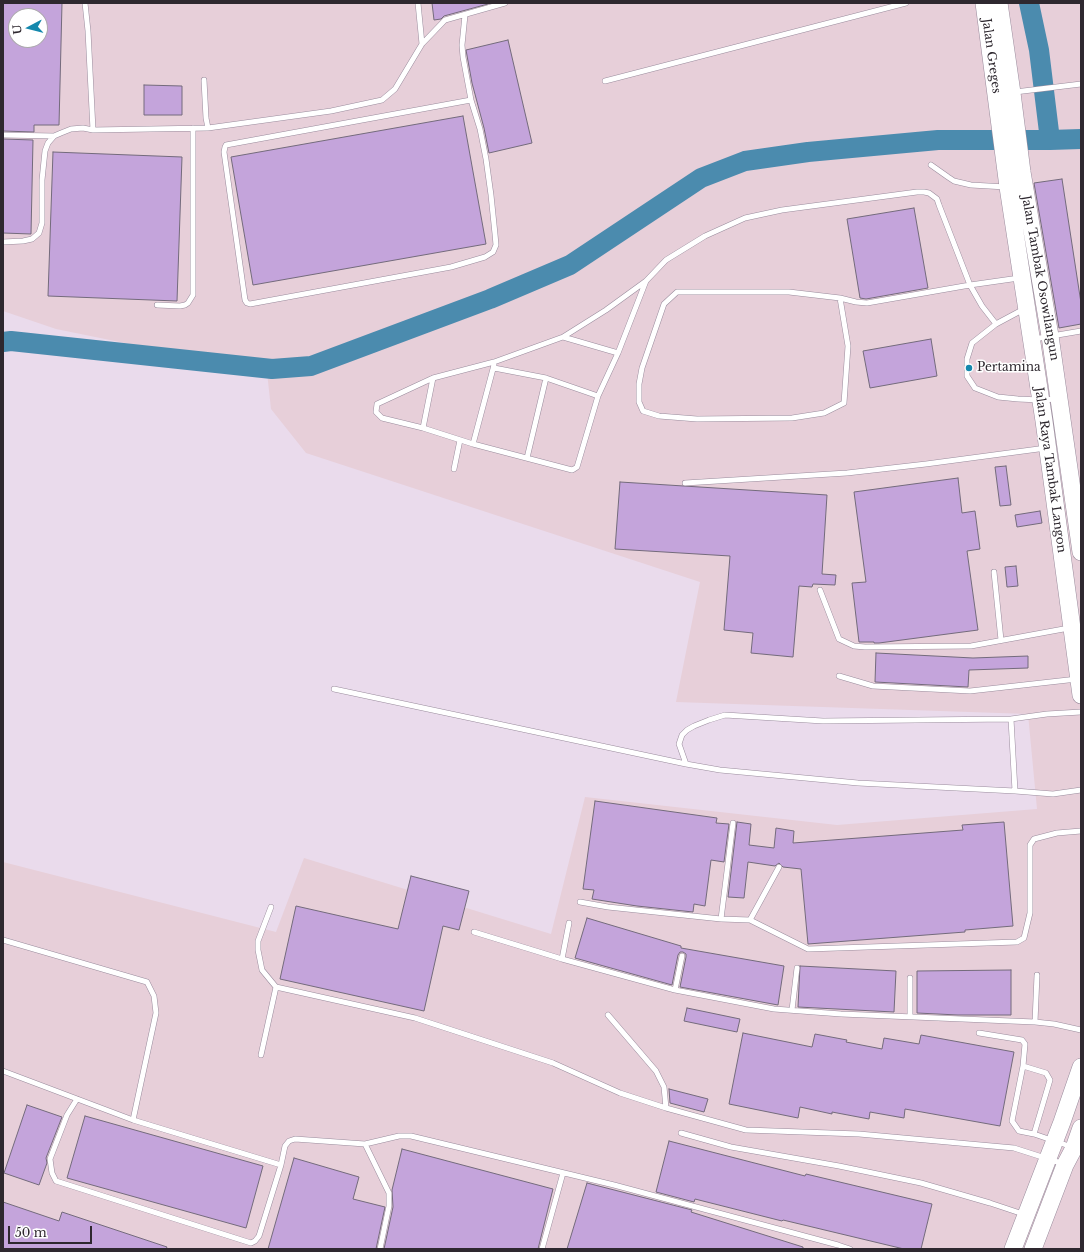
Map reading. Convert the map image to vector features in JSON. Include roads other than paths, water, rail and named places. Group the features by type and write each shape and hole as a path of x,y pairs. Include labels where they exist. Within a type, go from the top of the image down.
{"highway":[{"name":"Jalan Greges","path":"984,3 1012,99"},
{"path":"999,3 1012,99"},
{"name":"Jalan Tambak Osowilangun","path":"1012,99 1012,178 1031,276 1035,306 1050,336 1079,517 1081,552"},
{"name":"Jalan Raya Tambak Langon","path":"1035,306 1031,339 1080,687"},
{"path":"1033,1249 1065,1165 1077,1149 1073,1126 1081,1067"},
{"path":"1013,1249 1055,1142 1073,1126"}],"lane":[{"path":"85,3 88,31 92,130"},
{"path":"418,3 422,44"},
{"path":"3,135 54,136 71,129 83,128 92,130 208,128 331,111 382,100 395,89 422,44 445,20 505,3"},
{"path":"606,81 906,3"},
{"path":"465,15 462,45 463,57 471,100 480,129 491,195 496,244 493,252 485,258 451,267 250,304 246,302 224,152 224,147 226,145 471,100"},
{"path":"204,80 208,128"},
{"path":"1012,99 1052,87 1081,84"},
{"path":"157,305 185,305 193,295 192,128"},
{"path":"3,242 23,242 32,239 38,233 42,223 45,152 48,143 54,136"},
{"path":"931,165 954,181 971,185 1012,178"},
{"path":"646,281 618,353 598,396 577,467 572,470 382,418 376,412 377,404 433,378 494,365 562,337 606,310 646,281 666,260 704,236 745,218 782,210 924,192 934,196 940,205 970,285 982,306 996,324"},
{"path":"840,298 848,346 844,403 824,414 792,418 697,419 659,416 643,411 639,402 639,384 642,368 664,304 678,292 789,292 840,298 867,303 1031,276"},
{"path":"1035,306 996,324 972,343 966,359 967,376 975,388 998,397 1040,400 1060,399"},
{"path":"1031,339 1081,331"},
{"path":"562,337 618,353"},
{"path":"494,365 546,378 598,396"},
{"path":"473,444 494,365"},
{"path":"423,428 433,378"},
{"path":"527,458 546,378"},
{"path":"454,469 460,440"},
{"path":"685,483 847,473 1047,448"},
{"path":"994,572 1001,640"},
{"path":"820,590 839,639 854,646 971,646 1072,627"},
{"path":"838,676 873,686 970,691 1080,687"},
{"path":"334,689 720,770 850,782 1053,794 1081,790"},
{"path":"686,764 679,744 682,735 694,726 725,715 823,721 1012,719 1047,714 1081,712"},
{"path":"1012,719 1015,791"},
{"path":"721,919 733,823"},
{"path":"580,902 608,907 721,919 750,920 808,949 1017,942 1024,938 1030,913 1030,845 1034,839 1057,833 1081,831"},
{"path":"750,920 779,867"},
{"path":"271,907 258,941 258,950 262,970 276,986 415,1018 553,1063 620,1093 666,1108 746,1130 859,1134 1014,1148 1065,1165"},
{"path":"562,959 569,923"},
{"path":"474,932 562,959 675,990 774,1008 841,1014 1035,1022 1054,1024 1081,1030"},
{"path":"3,940 147,982 154,996 156,1013 133,1120"},
{"path":"675,990 682,956"},
{"path":"792,1010 797,968"},
{"path":"1035,1022 1037,975"},
{"path":"910,978 910,1016"},
{"path":"261,1055 276,986"},
{"path":"608,1014 656,1072 664,1087 666,1108"},
{"path":"979,1033 1022,1040 1025,1044 1023,1066 1012,1121 1019,1130 1077,1149"},
{"path":"1023,1066 1046,1073 1050,1080 1034,1134"},
{"path":"3,1071 133,1120 281,1165"},
{"path":"77,1099 67,1115 50,1158 52,1173 56,1181 250,1243 255,1241 259,1236 281,1165 285,1146 289,1141 295,1139 366,1144 399,1136 412,1136 563,1172 850,1249"},
{"path":"681,1133 731,1147 839,1166 921,1183 990,1203 1026,1216"},
{"path":"366,1144 389,1192 389,1206 380,1249"},
{"path":"542,1249 563,1172"}],"waterway":[{"path":"1029,3 1039,50 1050,140"},
{"path":"3,342 11,341 272,369 311,366 490,299 570,265 701,178 745,161 808,152 938,140 1081,139"}],"place":[{"name":"Pertamina","path":"969,368"}]}
